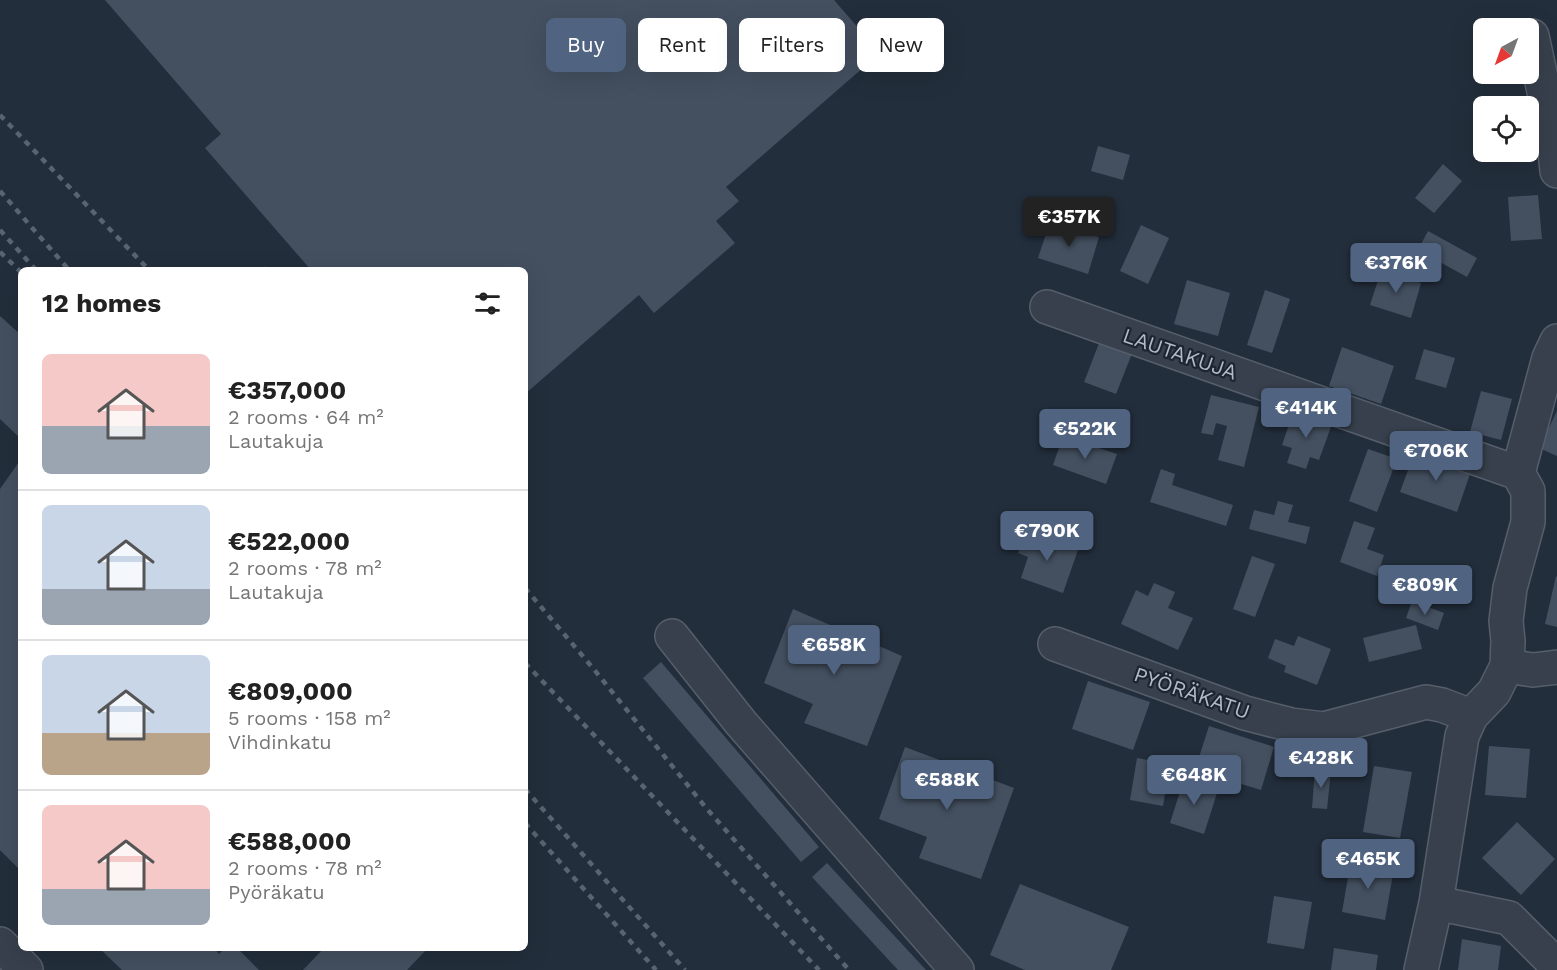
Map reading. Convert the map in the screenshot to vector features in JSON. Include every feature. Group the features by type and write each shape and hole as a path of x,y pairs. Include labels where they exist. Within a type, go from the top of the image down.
{"street":[{"path":"1539,68 1553,133 1557,171"},
{"name":"LAUTAKUJA","path":"1047,307 1518,473"},
{"path":"1421,970 1436,903 1462,736 1471,717 1494,692 1506,666 1508,641 1506,621 1510,588 1528,522 1528,491 1518,473 1549,358 1557,341"},
{"path":"672,636 741,723 957,970"},
{"name":"PYÖRÄKATU","path":"1055,644 1245,713 1291,725 1324,729 1426,702 1442,705 1471,717"},
{"path":"1506,666 1533,670 1557,667"},
{"path":"1436,903 1509,918 1557,966"},
{"path":"0,944 26,970"}],"building":[{"path":"105,0 834,0 857,26 858,72 726,187 739,201 716,221 735,243 654,313 639,295 528,391 528,267 308,267 205,148 221,134"},
{"path":"1098,146 1130,155 1123,180 1091,171"},
{"path":"1443,164 1462,181 1434,213 1415,198"},
{"path":"1538,195 1542,239 1511,241 1508,197"},
{"path":"1050,222 1099,237 1088,274 1038,258"},
{"path":"1141,225 1169,238 1148,284 1120,271"},
{"path":"1428,231 1477,258 1467,277 1418,250"},
{"path":"1381,271 1421,283 1411,318 1370,305"},
{"path":"1187,280 1230,293 1218,336 1174,324"},
{"path":"1265,290 1290,299 1272,353 1247,345"},
{"path":"0,316 18,332 18,436 0,419"},
{"path":"1101,338 1133,351 1116,394 1084,382"},
{"path":"1342,347 1394,366 1381,404 1329,386"},
{"path":"1424,349 1455,358 1446,388 1415,379"},
{"path":"1481,391 1512,399 1501,440 1470,432"},
{"path":"1211,395 1259,407 1244,467 1218,460 1227,426 1216,423 1213,435 1201,433"},
{"path":"1294,410 1332,424 1319,460 1310,457 1306,469 1287,463 1292,448 1282,445"},
{"path":"1557,411 1557,456 1539,448"},
{"path":"1063,436 1117,454 1106,484 1053,465"},
{"path":"1368,449 1397,459 1377,512 1349,501"},
{"path":"1415,451 1471,471 1457,512 1400,492"},
{"path":"18,463 18,868 0,850 0,489"},
{"path":"1161,469 1175,474 1172,485 1233,505 1226,526 1150,502"},
{"path":"1278,501 1293,505 1288,522 1310,527 1306,544 1249,529 1254,510 1274,515"},
{"path":"1354,521 1375,528 1367,549 1384,555 1377,576 1340,562"},
{"path":"1026,531 1078,550 1063,593 1021,578 1028,557 1018,553"},
{"path":"1252,556 1275,564 1255,617 1233,609"},
{"path":"1557,577 1557,627 1545,624"},
{"path":"1154,583 1175,592 1168,608 1193,618 1178,650 1121,624 1136,590 1148,596"},
{"path":"1412,601 1444,613 1438,630 1406,618"},
{"path":"793,609 902,656 867,746 804,723 813,704 764,683"},
{"path":"1416,625 1422,649 1369,662 1363,638"},
{"path":"1298,636 1331,649 1317,685 1284,672 1286,666 1268,658 1275,639 1294,646"},
{"path":"661,662 819,847 801,862 643,678"},
{"path":"1088,681 1150,702 1133,750 1072,729"},
{"path":"1209,726 1274,747 1261,790 1195,770"},
{"path":"1489,746 1530,749 1526,798 1485,795"},
{"path":"905,747 1014,788 981,879 919,858 927,837 879,819"},
{"path":"1137,758 1170,764 1163,806 1130,800"},
{"path":"1374,766 1412,772 1400,838 1363,832"},
{"path":"1315,769 1331,771 1327,809 1312,808"},
{"path":"1184,779 1218,790 1204,834 1170,823"},
{"path":"1517,822 1555,859 1521,895 1482,858"},
{"path":"1351,860 1394,868 1385,920 1342,912"},
{"path":"827,863 926,970 898,970 812,877"},
{"path":"1020,884 1129,927 1111,970 1025,970 990,955"},
{"path":"1274,896 1312,902 1304,949 1267,943"},
{"path":"1462,939 1501,946 1498,970 1458,970"},
{"path":"1334,948 1378,955 1376,970 1331,970"},
{"path":"102,951 216,951 219,954 222,951 240,951 259,970 122,970"},
{"path":"321,951 425,951 407,970 303,970"}],"railway":[{"path":"0,115 146,267"},
{"path":"0,191 66,267"},
{"path":"0,230 33,267"},
{"path":"0,252 18,269"},
{"path":"528,592 707,809 849,970"},
{"path":"528,666 819,970"},
{"path":"528,792 685,970"},
{"path":"528,826 656,970"}]}
